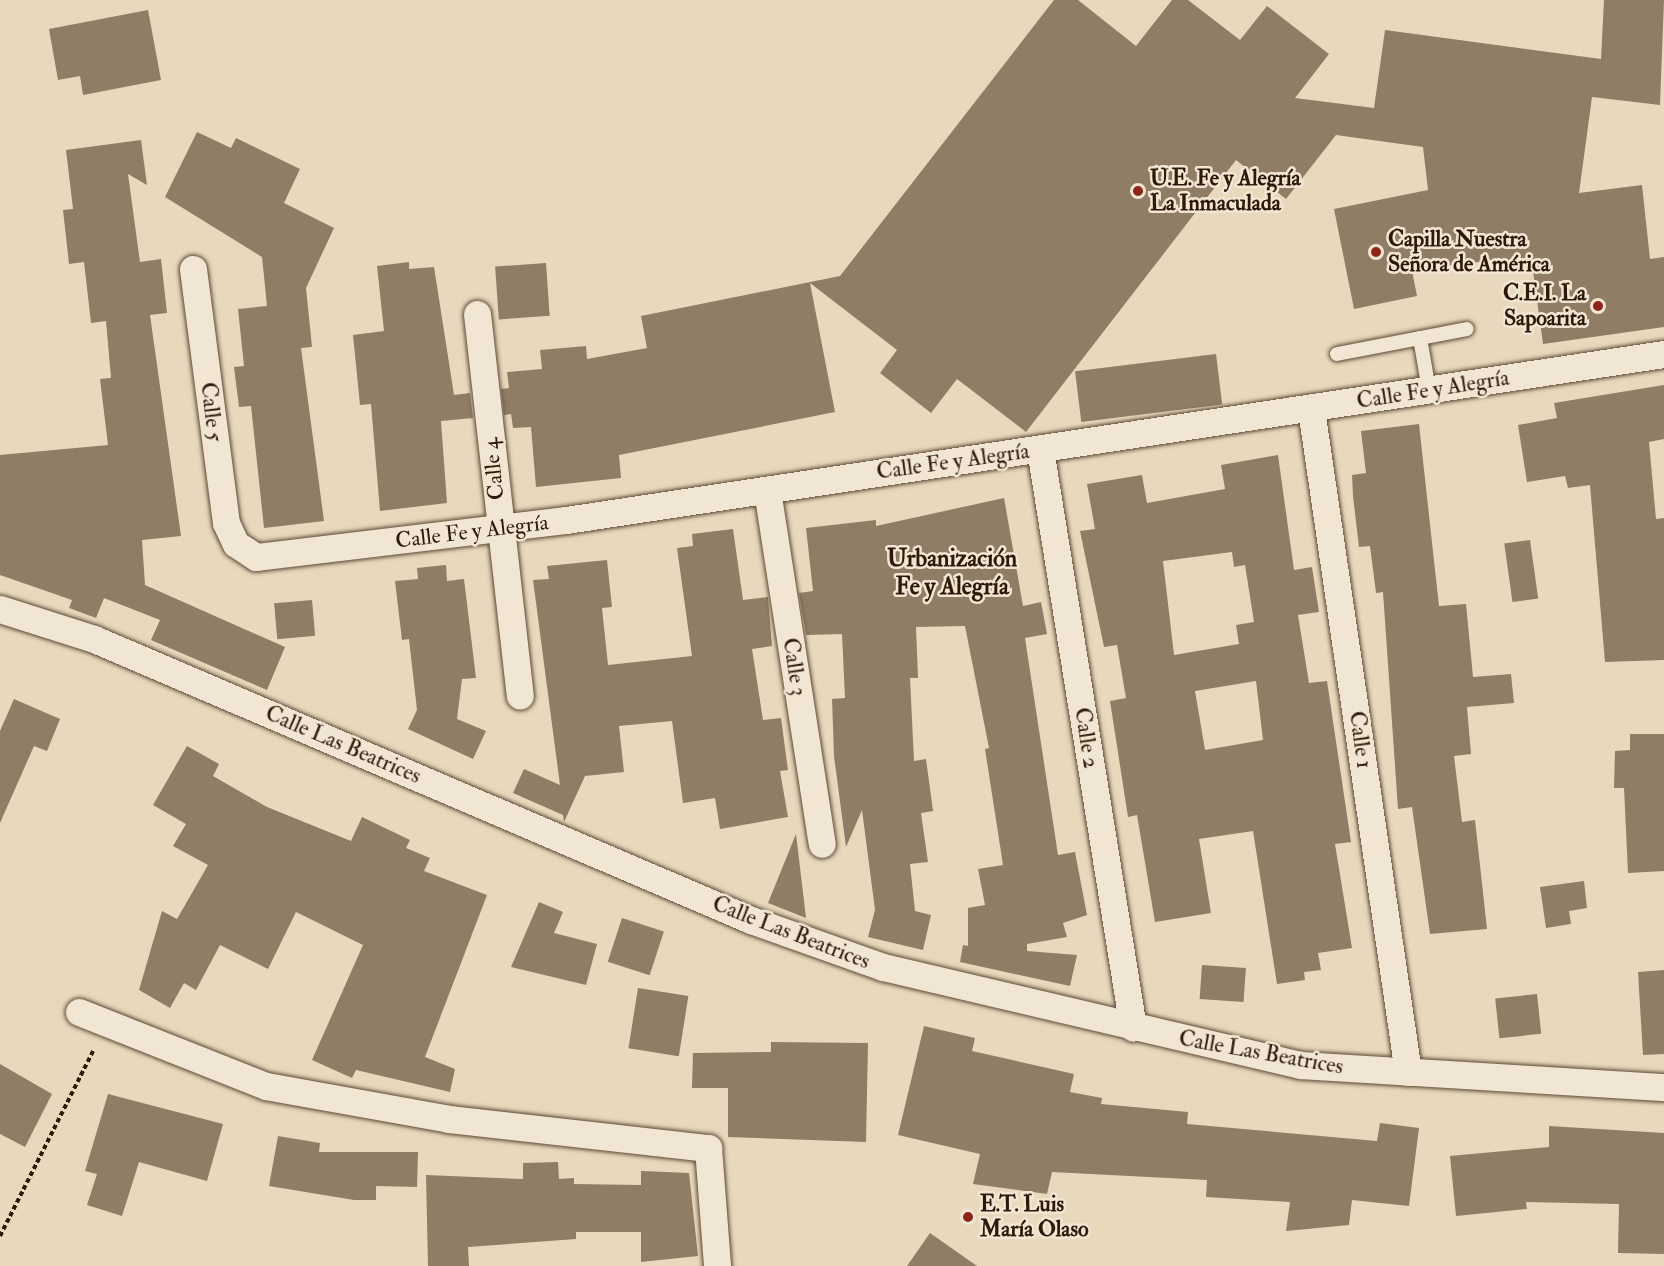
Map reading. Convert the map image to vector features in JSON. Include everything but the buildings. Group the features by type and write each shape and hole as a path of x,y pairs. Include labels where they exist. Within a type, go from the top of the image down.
{"street":[{"name":"Calle 5","path":"193,269 226,523 242,549"},
{"name":"Calle 4","path":"477,314 520,696"},
{"name":"Calle Fe y Alegría","path":"242,549 273,557 501,528 1664,354"},
{"name":"Calle 1","path":"1311,408 1408,1072"},
{"name":"Calle 2","path":"1040,449 1133,1028"},
{"name":"Calle 3","path":"767,490 822,844"},
{"name":"Calle Las Beatrices","path":"0,609 103,642 808,944 1133,1028 1301,1065 1664,1087"},
{"path":"79,1012 266,1086 449,1119 708,1148 717,1266"}],"lane":[{"path":"1336,354 1467,328"},
{"path":"1420,338 1429,390"}],"path":[{"path":"0,1236 107,1024"}],"place":[{"name":"U.E. Fe y Alegría La Inmaculada","path":"1138,191"},
{"name":"Capilla Nuestra Señora de América","path":"1376,252"},
{"name":"C.E.I. La Sapoarita","path":"1598,306"},
{"name":"E.T. Luis María Olaso","path":"968,1217"}],"district":[{"name":"Urbanización Fe y Alegría","path":"952,573"}]}
